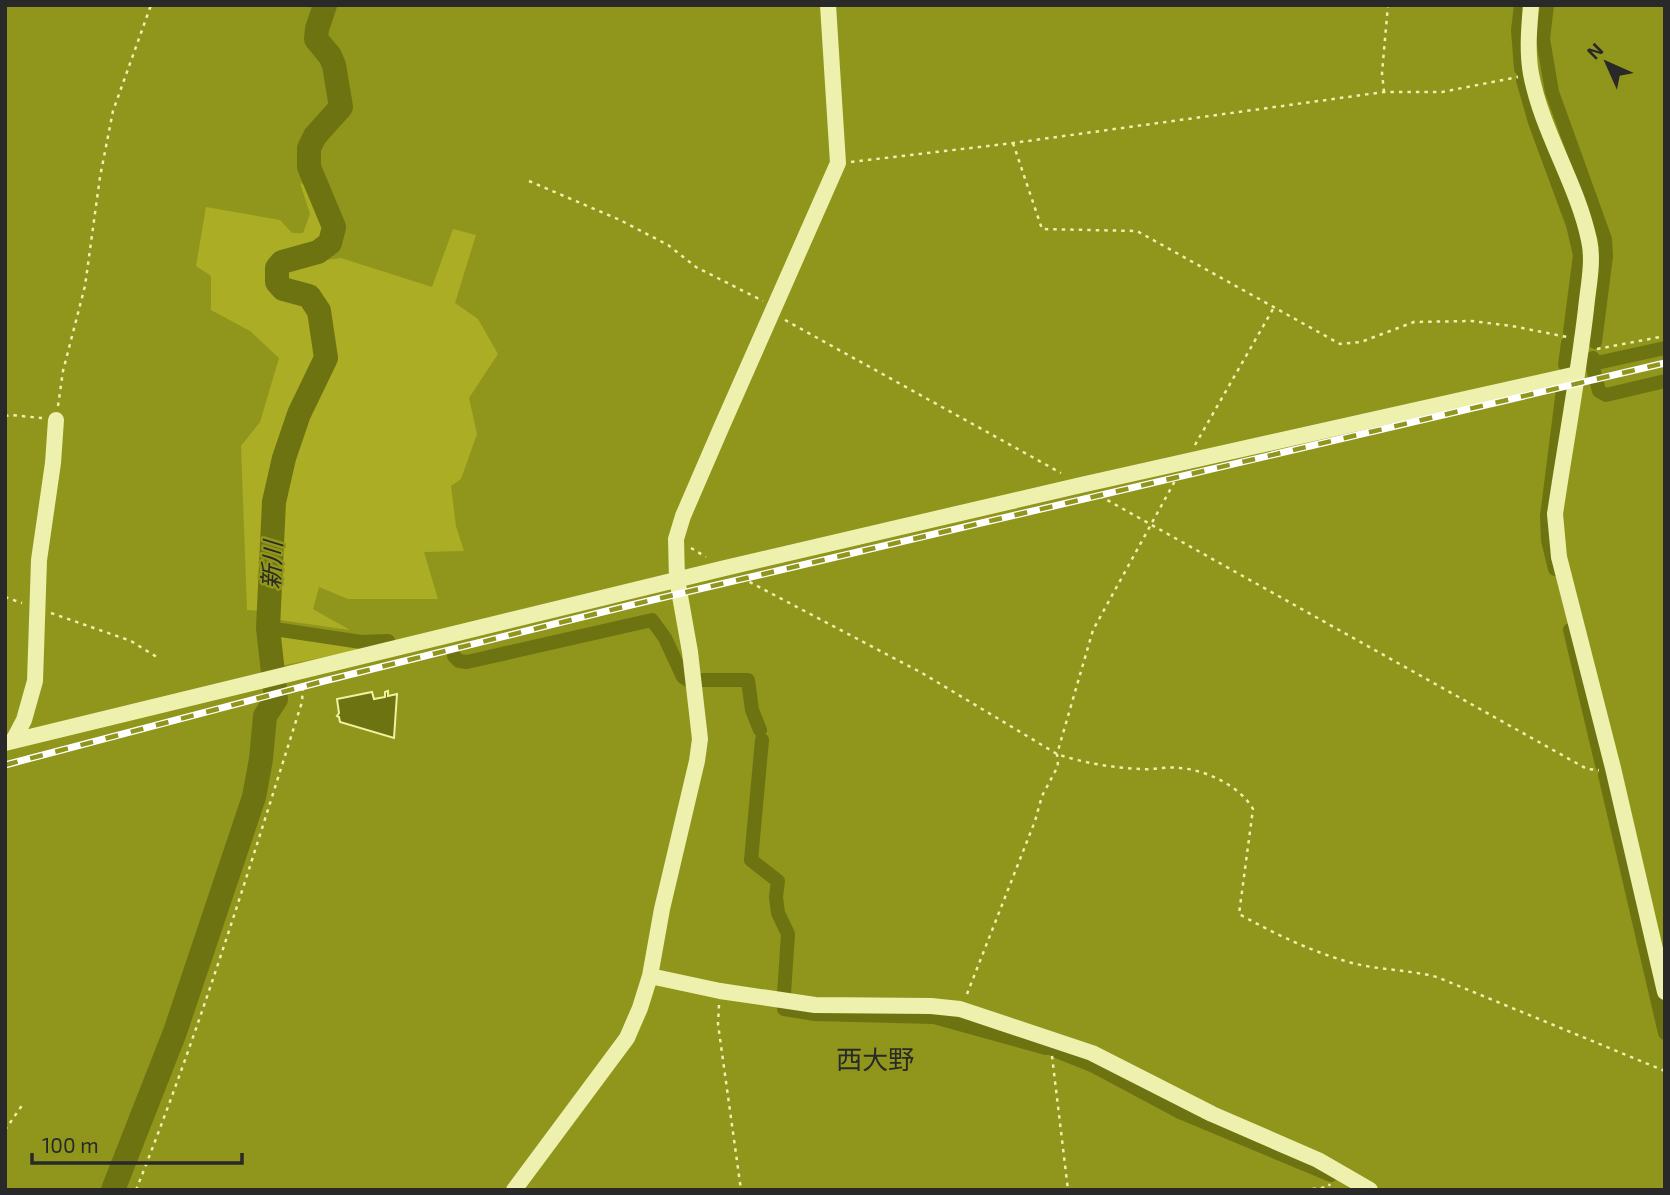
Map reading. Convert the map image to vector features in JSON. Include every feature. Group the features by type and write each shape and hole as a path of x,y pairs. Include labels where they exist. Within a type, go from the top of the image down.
{"street":[{"path":"514,1190 627,1038 650,976 700,739 690,652 677,579 676,539 699,478 838,163 828,5"},
{"path":"1531,5 1531,74 1590,243 1581,346 1555,514 1559,557 1613,768 1665,992"},
{"path":"9,742 677,579 1577,373"},
{"path":"9,742 24,719 35,681 39,560 53,463 55,420"},
{"path":"650,976 720,991 815,1005 931,1006 960,1009 1092,1053 1212,1114 1318,1160 1370,1190"}],"path":[{"path":"5,416 55,420 63,371 85,286 100,177 113,111 151,5"},
{"path":"1384,92 1382,73 1388,5"},
{"path":"838,163 1013,143 1384,92 1442,92 1531,74"},
{"path":"1013,143 1042,229 1137,231 1340,344 1361,342 1415,322 1472,321 1512,326 1581,346 1665,335"},
{"path":"529,181 620,220 668,245 696,267 1587,769 1595,771 1613,768"},
{"path":"960,1009 1012,882 1042,796 1058,766 1056,754 1093,630 1185,461 1273,309"},
{"path":"676,539 753,585 922,673 1056,754 1072,760 1143,769 1179,768 1199,772 1238,790 1253,809 1239,914 1278,935 1310,950 1358,964 1437,977 1665,1071"},
{"path":"5,597 131,641 160,659"},
{"path":"136,1190 178,1085 302,702 296,671"},
{"path":"720,991 718,1024 741,1190"},
{"path":"1052,1038 1051,1054 1068,1190"},
{"path":"5,1130 23,1104"},
{"path":"1304,1190 1328,1187 1337,1172"}],"shaded area":[{"path":"300,183 311,187 325,221 324,239 277,260 272,279 280,291 309,303 316,318 319,356 274,465 267,517 264,611 247,610 241,446 260,422 279,358 250,331 211,310 211,276 196,266 206,207 280,220 292,233 303,233 310,214"},
{"path":"453,229 476,235 455,303 478,319 498,354 469,398 477,434 461,479 451,486 456,526 464,551 424,552 438,599 348,599 319,587 313,609 350,630 280,620 286,493 296,451 335,357 328,311 321,296 304,284 291,283 285,272 297,264 341,258 432,287"},
{"path":"277,635 364,649 280,666"},
{"path":"388,691 388,696 397,694 394,738 340,722 337,716 337,699 372,692 374,699 385,697 385,692"}],"waterway":[{"name":"新川","path":"113,1190 175,1032 254,797 265,716 276,699 268,628 274,502 284,458 299,414 326,358 319,311 309,296 283,289 277,282 277,268 282,262 318,252 330,243 334,227 309,167 309,148 315,136 341,107 334,65 316,39 325,5"},
{"path":"1521,5 1518,30 1521,69"},
{"path":"1547,5 1543,39 1552,92 1605,239 1606,256 1595,342"},
{"path":"1523,80 1535,122 1573,225 1580,255 1570,332"},
{"path":"1565,365 1568,343"},
{"path":"1592,364 1665,348"},
{"path":"1593,358 1599,391 1606,395 1665,381"},
{"path":"1555,569 1548,540 1547,516 1564,382"},
{"path":"454,656 459,661 467,662 652,620 665,638 683,677 688,680"},
{"path":"268,628 361,642 388,641"},
{"path":"1570,630 1602,765"},
{"path":"703,680 748,680 752,710 760,730"},
{"path":"762,740 751,860 778,881 778,913 788,934 784,994"},
{"path":"1605,775 1665,1033"},
{"path":"784,1009 815,1014 934,1017 1046,1048"},
{"path":"1054,1050 1094,1066 1180,1112 1331,1175"}],"railway":[{"path":"5,765 324,681 631,605 1665,363"}],"district":[{"name":"西大野","path":"875,1058"}]}
